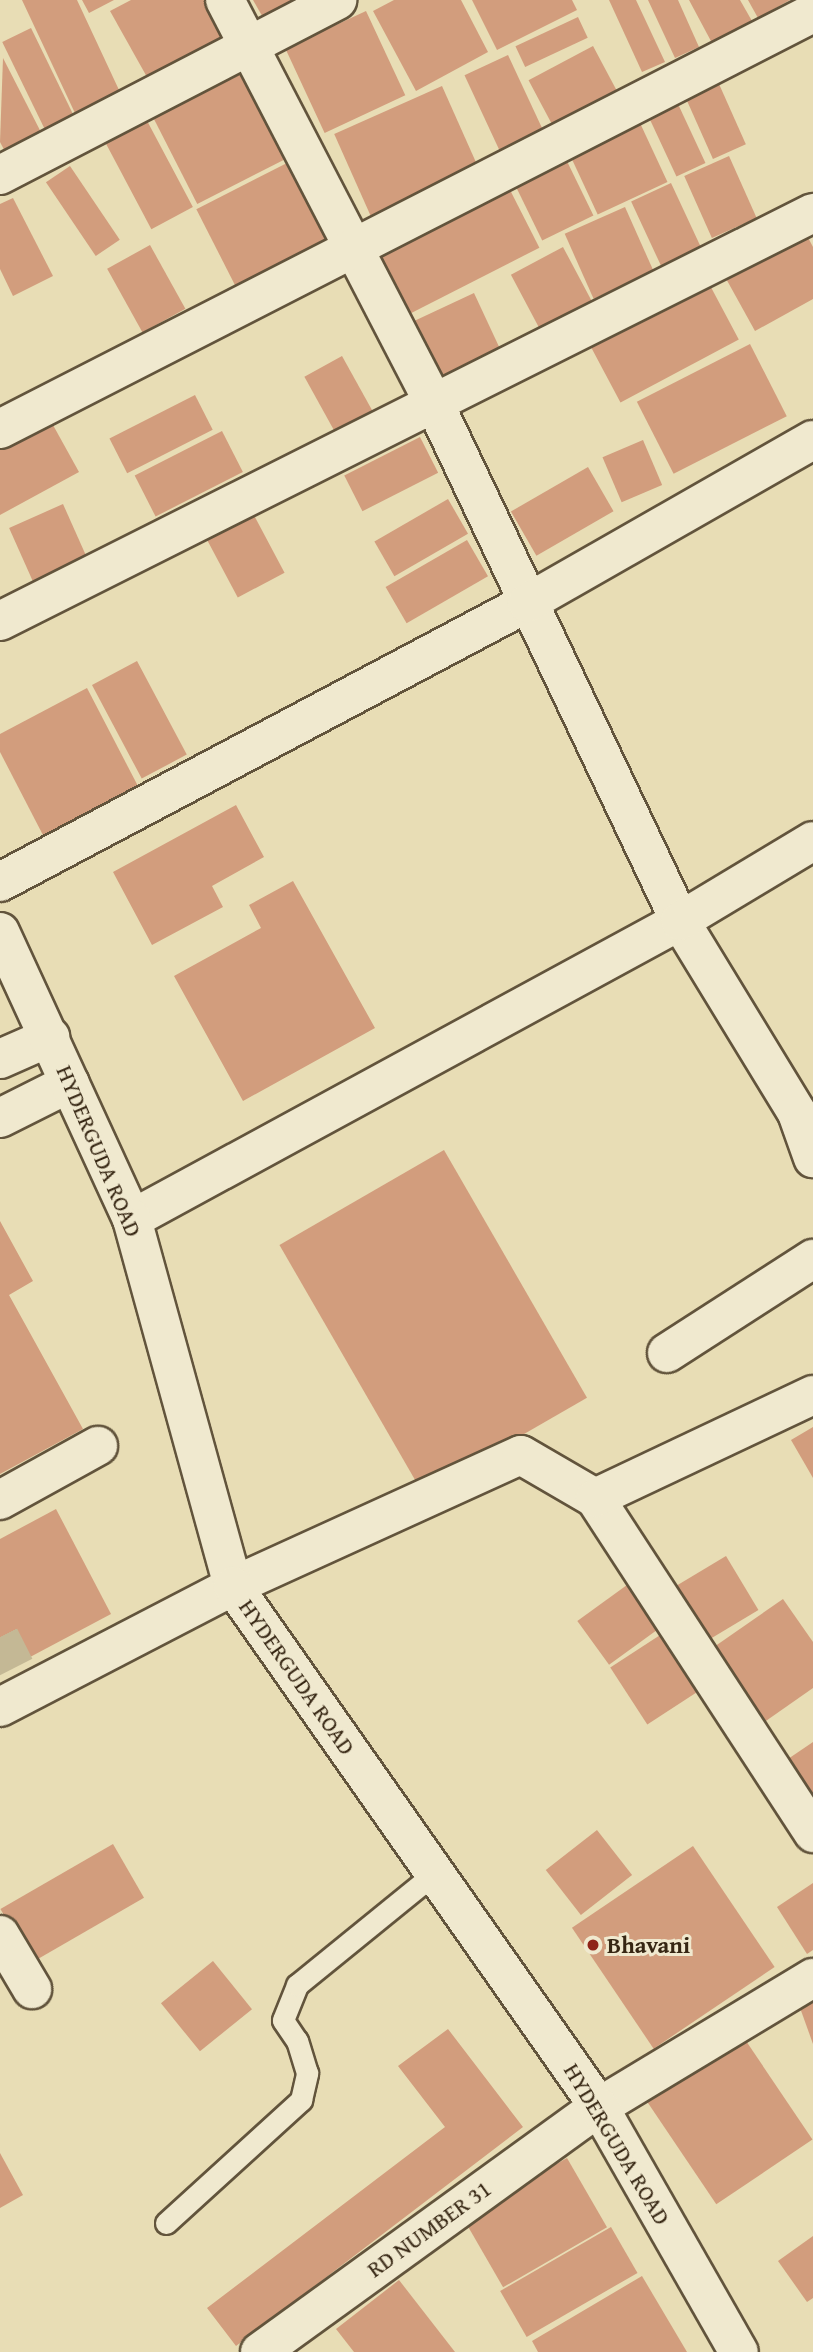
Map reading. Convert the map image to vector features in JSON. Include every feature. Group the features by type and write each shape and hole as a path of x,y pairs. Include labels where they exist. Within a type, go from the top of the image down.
{"street":[{"path":"225,0 434,403 680,921 797,1113 813,1158"},
{"path":"0,176 337,0"},
{"path":"0,429 813,13"},
{"path":"0,621 813,213"},
{"path":"0,882 527,603 813,440"},
{"path":"132,1219 680,921 813,841"},
{"name":"HYDERGUDA ROAD","path":"0,932 132,1219 233,1586 599,2107 739,2352"},
{"path":"0,1059 50,1037"},
{"path":"0,1118 70,1083"},
{"path":"667,1353 813,1259"},
{"path":"595,1498 813,1395"},
{"path":"0,1500 98,1446"},
{"path":"15,1689 521,1455 595,1498 813,1833"},
{"path":"0,1935 32,1989"},
{"name":"RD NUMBER 31","path":"260,2352 599,2107 813,1978"}],"lane":[{"path":"166,2223 300,2101 307,2073 297,2041 283,2020 297,1985 435,1872"}],"building":[{"path":"22,0 77,0 126,105 81,126"},
{"path":"82,0 114,0 89,13"},
{"path":"131,0 211,0 234,41 152,86 110,11"},
{"path":"253,0 303,0 269,28"},
{"path":"394,0 461,0 488,52 416,91 373,11"},
{"path":"472,0 572,0 577,10 497,50"},
{"path":"609,0 636,0 665,62 642,72"},
{"path":"648,0 678,0 699,47 675,58"},
{"path":"689,0 740,0 752,21 712,43"},
{"path":"748,0 790,0 758,18"},
{"path":"366,11 405,95 325,133 285,49"},
{"path":"578,17 588,38 525,67 515,46"},
{"path":"31,28 79,126 50,140 2,42"},
{"path":"593,46 619,95 554,129 529,80"},
{"path":"508,55 546,136 502,156 464,75"},
{"path":"3,58 47,144 11,163 0,142"},
{"path":"241,74 285,160 197,204 154,118"},
{"path":"719,84 746,144 713,159 686,99"},
{"path":"442,86 479,170 372,218 334,134"},
{"path":"678,104 705,163 676,176 649,118"},
{"path":"145,117 193,207 151,229 104,139"},
{"path":"640,123 667,182 598,214 570,156"},
{"path":"561,149 593,216 542,240 510,174"},
{"path":"729,156 757,218 712,238 684,176"},
{"path":"289,162 331,244 238,291 196,209"},
{"path":"70,166 120,240 96,256 46,182"},
{"path":"671,183 702,249 662,268 631,202"},
{"path":"509,188 539,248 404,317 374,257"},
{"path":"13,198 53,276 13,296 0,269 0,204"},
{"path":"625,207 654,272 594,299 565,234"},
{"path":"804,230 813,247 813,299 755,331 724,275"},
{"path":"150,245 185,309 143,333 107,269"},
{"path":"563,247 592,302 540,329 511,275"},
{"path":"705,276 739,340 620,402 587,339"},
{"path":"474,293 501,352 439,381 411,322"},
{"path":"750,344 787,416 674,474 637,402"},
{"path":"342,356 376,418 339,439 304,377"},
{"path":"195,395 213,430 127,473 109,439"},
{"path":"48,416 79,472 0,515 0,442"},
{"path":"222,431 243,472 156,516 135,475"},
{"path":"420,437 438,473 362,511 344,476"},
{"path":"643,440 662,485 622,502 602,457"},
{"path":"588,467 614,511 536,556 511,512"},
{"path":"448,499 468,534 394,576 374,542"},
{"path":"247,502 285,573 238,598 200,527"},
{"path":"63,504 92,569 38,593 9,528"},
{"path":"467,540 488,576 407,623 386,587"},
{"path":"137,661 187,755 142,779 92,685"},
{"path":"87,688 140,790 45,839 0,752 0,734"},
{"path":"236,805 264,857 212,886 223,907 152,945 113,872"},
{"path":"293,881 375,1028 243,1101 174,976 261,928 249,905"},
{"path":"444,1150 587,1398 422,1493 279,1245"},
{"path":"0,1221 33,1281 9,1295 83,1429 0,1474"},
{"path":"813,1427 813,1478 791,1440"},
{"path":"56,1509 111,1614 0,1673 0,1539"},
{"path":"726,1556 758,1610 698,1647 665,1593"},
{"path":"638,1577 670,1621 609,1665 577,1621"},
{"path":"783,1599 813,1642 813,1688 763,1723 711,1649"},
{"path":"674,1626 711,1683 647,1724 610,1667"},
{"path":"813,1742 813,1802 785,1761"},
{"path":"597,1830 632,1875 581,1915 546,1870"},
{"path":"113,1844 144,1898 31,1963 0,1909"},
{"path":"693,1846 775,1967 654,2049 572,1928"},
{"path":"813,1883 813,1950 807,1954 777,1907"},
{"path":"213,1961 252,2009 200,2051 161,2003"},
{"path":"813,2000 813,2044 799,2005"},
{"path":"448,2029 523,2127 236,2346 207,2308 445,2127 398,2066"},
{"path":"742,2035 812,2139 716,2204 646,2100"},
{"path":"0,2153 23,2195 0,2208"},
{"path":"567,2158 607,2227 503,2287 463,2218"},
{"path":"611,2227 637,2273 527,2337 500,2291"},
{"path":"813,2236 813,2298 807,2302 778,2261"},
{"path":"642,2276 687,2352 538,2352 532,2341"},
{"path":"399,2280 455,2352 354,2352 336,2329"}],"tunnel":[{"path":"0,1637 15,1667"}],"place":[{"name":"Bhavani","path":"593,1945"}]}
